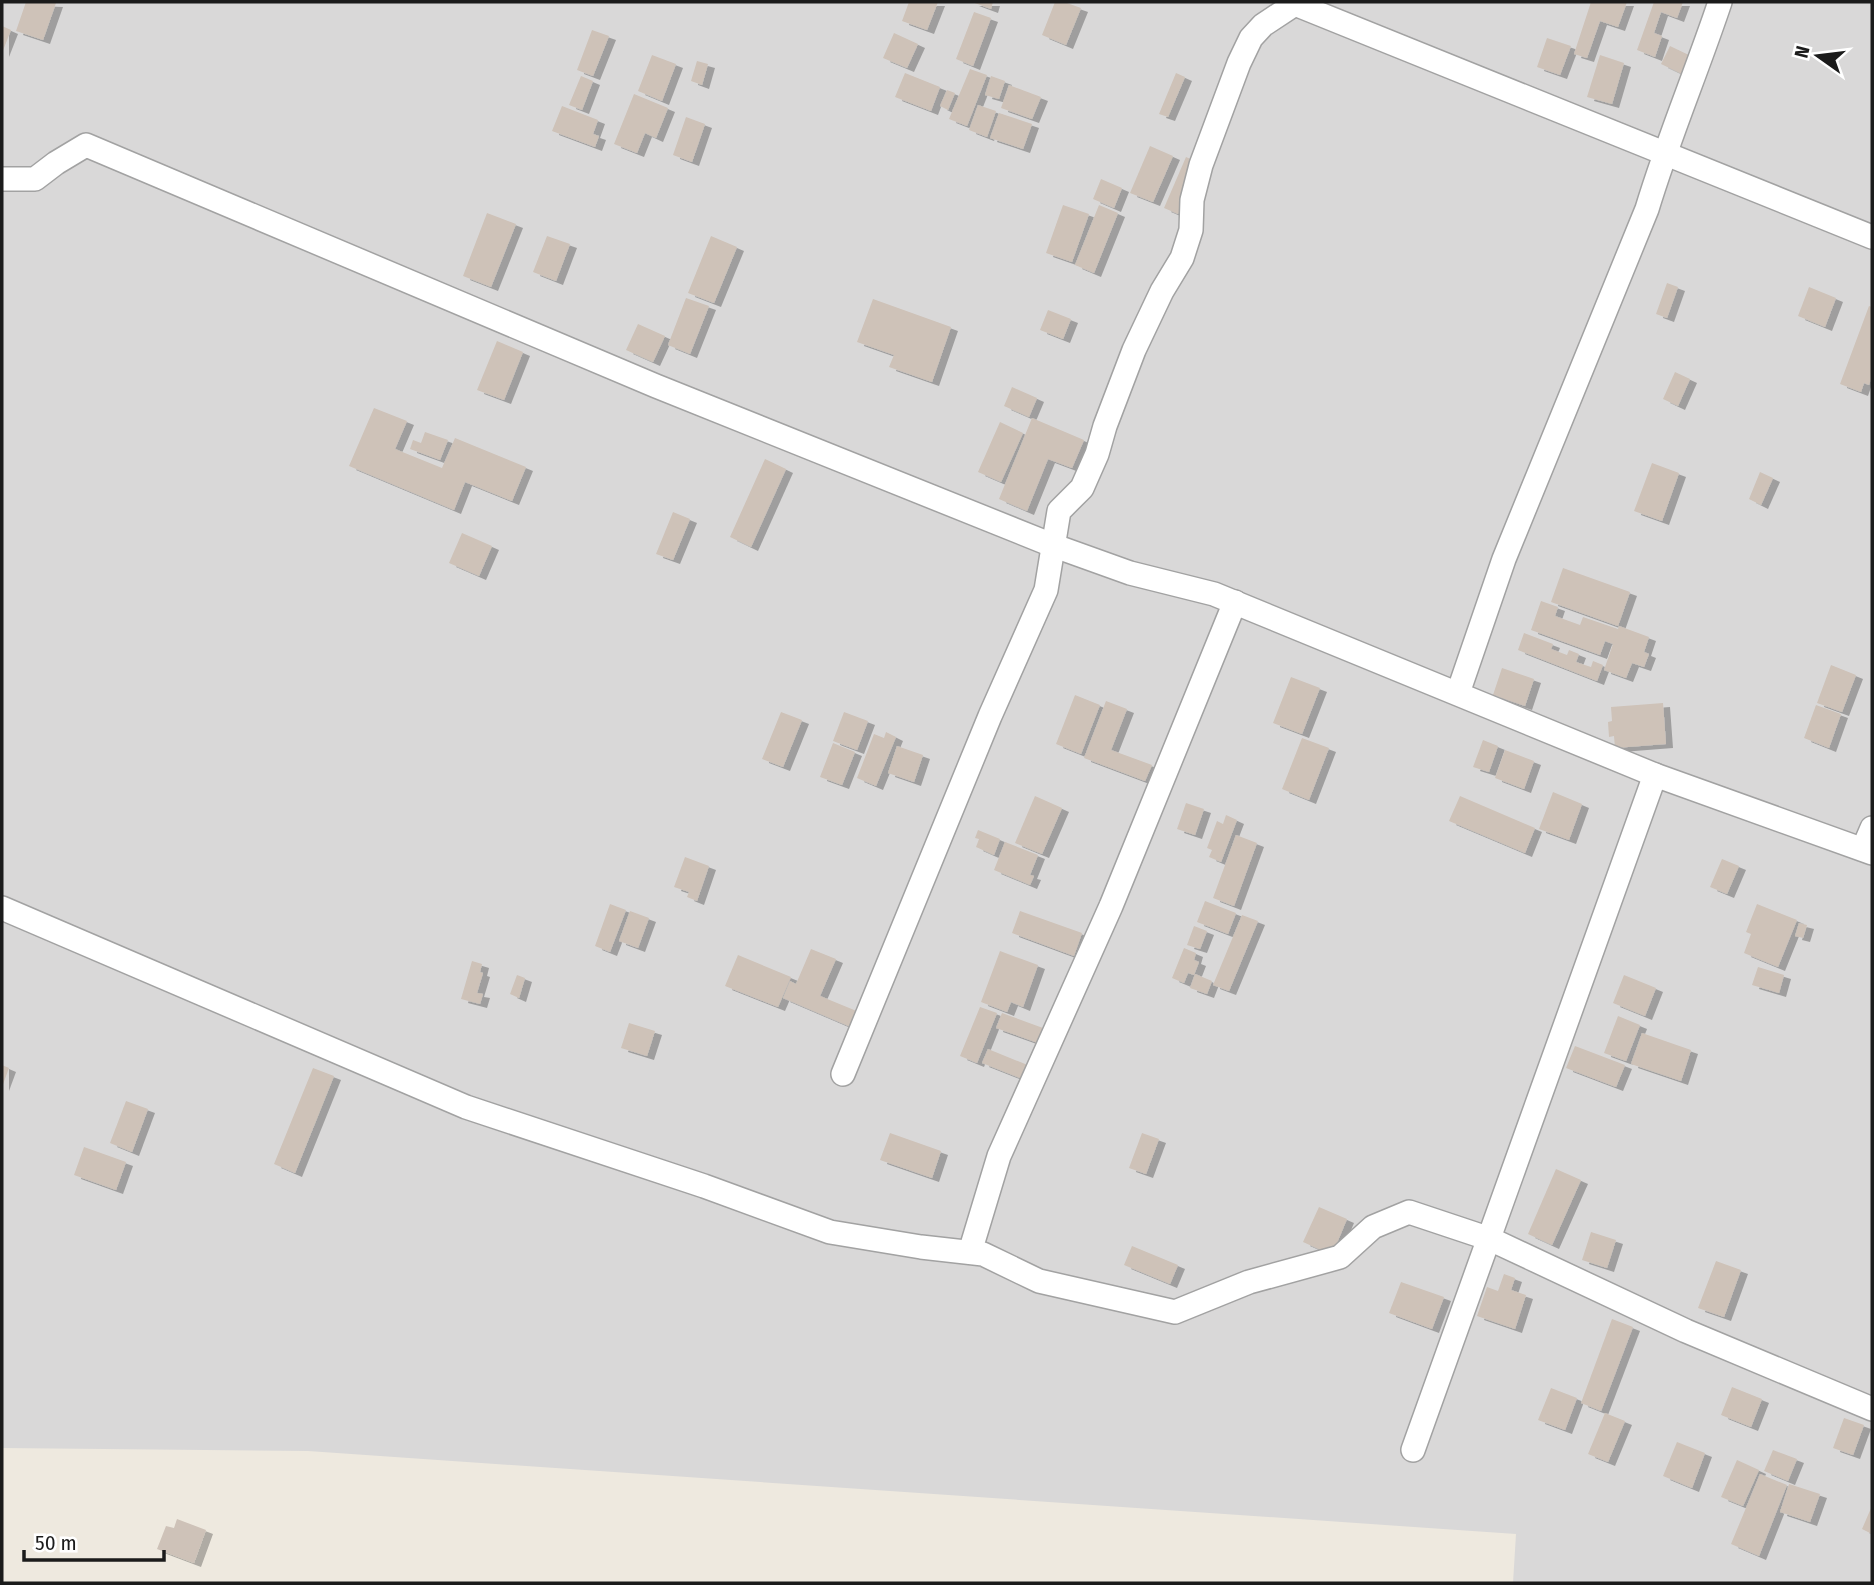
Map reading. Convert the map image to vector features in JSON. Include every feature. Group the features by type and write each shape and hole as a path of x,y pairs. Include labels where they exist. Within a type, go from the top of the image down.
{"street":[{"path":"1458,694 1504,559 1647,209 1664,152 1700,62 1720,2"},
{"path":"843,1074 990,716 1046,590 1059,511 1082,488 1134,350 1162,291 1182,258 1191,230 1192,200 1201,165 1239,63 1251,38 1263,25 1292,3 1872,237"},
{"path":"2,179 36,179 86,145 656,386 1052,545 1130,573 1214,594 1655,775 1868,851 1872,828"},
{"path":"971,1252 999,1156 1111,906 1235,602"},
{"path":"1413,1450 1655,775"},
{"path":"2,908 466,1107 704,1186 830,1232 983,1254 1039,1281 1175,1312 1250,1282 1340,1257 1373,1227 1409,1212 1490,1239 1686,1331 1872,1409"}],"shaded area":[{"path":"2,2 1872,2 1872,1583 1513,1583 1516,1534 308,1451 2,1448"}],"building":[{"path":"26,2 56,3 43,40 16,31"},
{"path":"909,2 938,2 927,30 902,21"},
{"path":"972,2 993,2 991,9"},
{"path":"1055,2 1081,8 1066,45 1042,35"},
{"path":"1591,2 1627,2 1618,27 1600,21 1587,58 1574,54"},
{"path":"1654,2 1683,2 1677,18 1661,12 1654,33 1662,36 1655,57 1637,50"},
{"path":"974,12 991,18 973,66 956,59"},
{"path":"2,26 11,30 2,53"},
{"path":"592,30 609,36 593,76 577,70"},
{"path":"894,33 918,44 907,68 883,58"},
{"path":"1547,38 1571,46 1560,75 1537,67"},
{"path":"1670,46 1693,57 1684,75 1661,64"},
{"path":"652,55 676,64 662,101 638,91"},
{"path":"1600,55 1624,63 1612,104 1587,97"},
{"path":"697,61 708,64 702,85 691,81"},
{"path":"970,69 987,75 967,126 949,119"},
{"path":"905,73 940,87 931,111 895,97"},
{"path":"1176,73 1185,77 1168,117 1159,114"},
{"path":"581,76 593,81 582,110 569,105"},
{"path":"991,76 1005,81 999,99 985,95"},
{"path":"1009,85 1041,97 1032,119 1001,108"},
{"path":"947,90 955,93 948,110 940,106"},
{"path":"634,94 668,108 656,138 645,133 637,153 614,144"},
{"path":"978,105 996,111 987,137 969,130"},
{"path":"562,106 598,120 593,134 599,136 595,147 552,131"},
{"path":"999,113 1032,124 1023,149 990,138"},
{"path":"686,117 705,124 692,162 673,155"},
{"path":"1150,146 1173,156 1153,202 1130,193"},
{"path":"1186,157 1200,163 1178,214 1164,208"},
{"path":"1101,179 1122,188 1114,208 1093,199"},
{"path":"1063,205 1089,214 1072,262 1046,253"},
{"path":"1099,205 1118,213 1094,273 1075,265"},
{"path":"487,213 516,224 491,287 463,276"},
{"path":"547,236 570,244 556,281 533,272"},
{"path":"711,236 737,247 714,303 688,293"},
{"path":"1667,283 1678,287 1667,318 1656,314"},
{"path":"1809,287 1836,298 1825,327 1798,316"},
{"path":"686,298 709,306 690,354 668,345"},
{"path":"873,299 951,327 932,382 889,367 894,355 857,342"},
{"path":"1869,306 1872,307 1872,376 1869,385 1864,383 1861,392 1840,384"},
{"path":"1048,310 1071,319 1063,339 1040,330"},
{"path":"638,324 665,336 653,362 626,350"},
{"path":"497,341 523,352 504,400 477,390"},
{"path":"1675,372 1690,379 1678,406 1663,399"},
{"path":"1012,387 1037,398 1029,417 1004,406"},
{"path":"374,408 407,421 395,449 442,468 455,438 526,467 512,501 465,482 454,510 349,466"},
{"path":"1032,418 1084,440 1072,468 1048,459 1027,511 999,499"},
{"path":"1000,422 1023,433 1001,482 978,472"},
{"path":"425,432 448,440 440,460 410,449 413,440 421,443"},
{"path":"765,459 786,469 751,547 730,537"},
{"path":"1652,463 1679,473 1662,521 1634,511"},
{"path":"1760,472 1773,478 1761,505 1749,499"},
{"path":"673,512 690,519 673,560 656,554"},
{"path":"462,533 492,546 479,576 449,563"},
{"path":"1563,568 1630,592 1618,626 1551,602"},
{"path":"1541,601 1558,607 1555,616 1580,625 1583,617 1649,637 1644,652 1649,654 1644,667 1632,663 1626,678 1604,670 1613,644 1605,641 1600,655 1531,630"},
{"path":"1524,633 1553,644 1551,649 1567,655 1569,650 1579,654 1576,662 1591,667 1593,661 1603,665 1597,681 1518,650"},
{"path":"1831,665 1856,675 1842,712 1817,703"},
{"path":"1502,668 1534,679 1525,706 1493,695"},
{"path":"1291,677 1320,688 1302,734 1273,723"},
{"path":"1075,695 1100,705 1081,754 1056,744"},
{"path":"1106,701 1127,709 1111,750 1152,765 1145,781 1084,758"},
{"path":"1663,703 1666,744 1615,748 1614,736 1609,737 1611,707"},
{"path":"1816,705 1841,714 1829,748 1804,738"},
{"path":"781,712 802,720 783,767 762,759"},
{"path":"844,712 868,721 857,750 833,741"},
{"path":"886,732 896,737 876,786 857,778 874,734 884,738"},
{"path":"1302,738 1329,748 1309,800 1282,789"},
{"path":"1483,740 1498,746 1489,772 1473,767"},
{"path":"833,743 855,752 842,785 820,777"},
{"path":"897,746 923,755 914,782 888,773"},
{"path":"1505,750 1534,761 1524,789 1495,778"},
{"path":"1553,792 1582,804 1569,840 1539,829"},
{"path":"1035,796 1062,808 1042,854 1015,843"},
{"path":"1460,796 1535,828 1525,853 1449,821"},
{"path":"1186,803 1204,809 1195,835 1177,829"},
{"path":"1226,815 1237,820 1221,862 1209,857 1212,850 1207,848 1217,821 1223,824"},
{"path":"978,830 1000,839 994,855 976,847"},
{"path":"1236,835 1257,843 1234,906 1213,898"},
{"path":"1005,842 1038,855 1030,875 1034,876 1030,885 994,870"},
{"path":"685,857 709,866 697,901 687,897 689,892 674,887"},
{"path":"1722,859 1739,866 1727,894 1710,887"},
{"path":"1205,901 1236,913 1228,934 1197,922"},
{"path":"610,904 626,910 610,952 595,946"},
{"path":"1757,904 1797,920 1778,967 1744,953 1751,934 1746,932"},
{"path":"630,911 649,918 638,948 619,941"},
{"path":"1020,911 1082,933 1074,956 1012,933"},
{"path":"1242,915 1258,921 1229,991 1213,985"},
{"path":"1799,923 1807,925 1803,938 1795,936"},
{"path":"1194,926 1207,931 1200,949 1187,945"},
{"path":"1184,948 1196,953 1194,960 1199,962 1194,975 1188,973 1184,983 1172,978"},
{"path":"811,949 836,959 820,996 859,1012 853,1028 783,998 790,981 796,984"},
{"path":"1000,951 1038,965 1023,1007 1011,1002 1007,1012 981,1002"},
{"path":"738,955 791,977 778,1007 725,986"},
{"path":"472,961 482,964 480,972 483,973 477,993 483,994 480,1004 461,999"},
{"path":"1758,967 1784,975 1779,993 1752,985"},
{"path":"1195,974 1212,981 1207,994 1190,988"},
{"path":"517,975 525,978 519,998 510,994"},
{"path":"1624,975 1656,988 1645,1016 1613,1003"},
{"path":"980,1007 997,1013 977,1063 960,1056"},
{"path":"1002,1013 1043,1028 1038,1043 996,1028"},
{"path":"1618,1016 1640,1025 1626,1061 1604,1053"},
{"path":"629,1023 655,1031 647,1056 621,1048"},
{"path":"1642,1033 1691,1050 1681,1081 1631,1064"},
{"path":"1575,1046 1625,1065 1616,1087 1566,1068"},
{"path":"988,1049 1030,1066 1025,1080 982,1063"},
{"path":"2,1065 9,1068 2,1087"},
{"path":"313,1068 334,1076 295,1173 274,1164"},
{"path":"126,1101 148,1109 132,1152 110,1143"},
{"path":"890,1133 941,1151 932,1178 880,1160"},
{"path":"1142,1133 1159,1139 1146,1174 1129,1168"},
{"path":"84,1147 126,1162 116,1190 74,1175"},
{"path":"1556,1169 1581,1180 1552,1245 1528,1234"},
{"path":"1319,1207 1347,1219 1332,1255 1303,1242"},
{"path":"1591,1232 1616,1240 1607,1268 1582,1260"},
{"path":"1132,1246 1178,1265 1170,1284 1124,1265"},
{"path":"1716,1261 1741,1270 1724,1317 1698,1308"},
{"path":"1504,1274 1515,1278 1511,1290 1526,1295 1515,1329 1477,1316 1487,1287 1498,1291"},
{"path":"1401,1282 1444,1297 1432,1329 1389,1313"},
{"path":"1612,1319 1633,1327 1601,1411 1581,1403"},
{"path":"1732,1387 1762,1399 1751,1427 1721,1415"},
{"path":"1551,1388 1577,1398 1565,1430 1538,1420"},
{"path":"1605,1413 1625,1421 1608,1462 1588,1454"},
{"path":"1844,1418 1864,1425 1853,1455 1833,1448"},
{"path":"1677,1442 1705,1453 1692,1488 1663,1476"},
{"path":"1773,1450 1797,1459 1788,1481 1764,1471"},
{"path":"1737,1460 1759,1470 1743,1506 1721,1497"},
{"path":"1760,1474 1787,1485 1759,1556 1731,1544"},
{"path":"1789,1484 1820,1494 1810,1522 1780,1512"},
{"path":"1872,1506 1872,1534 1862,1529"},
{"path":"177,1519 206,1530 194,1563 157,1549 166,1526 174,1528"}]}
